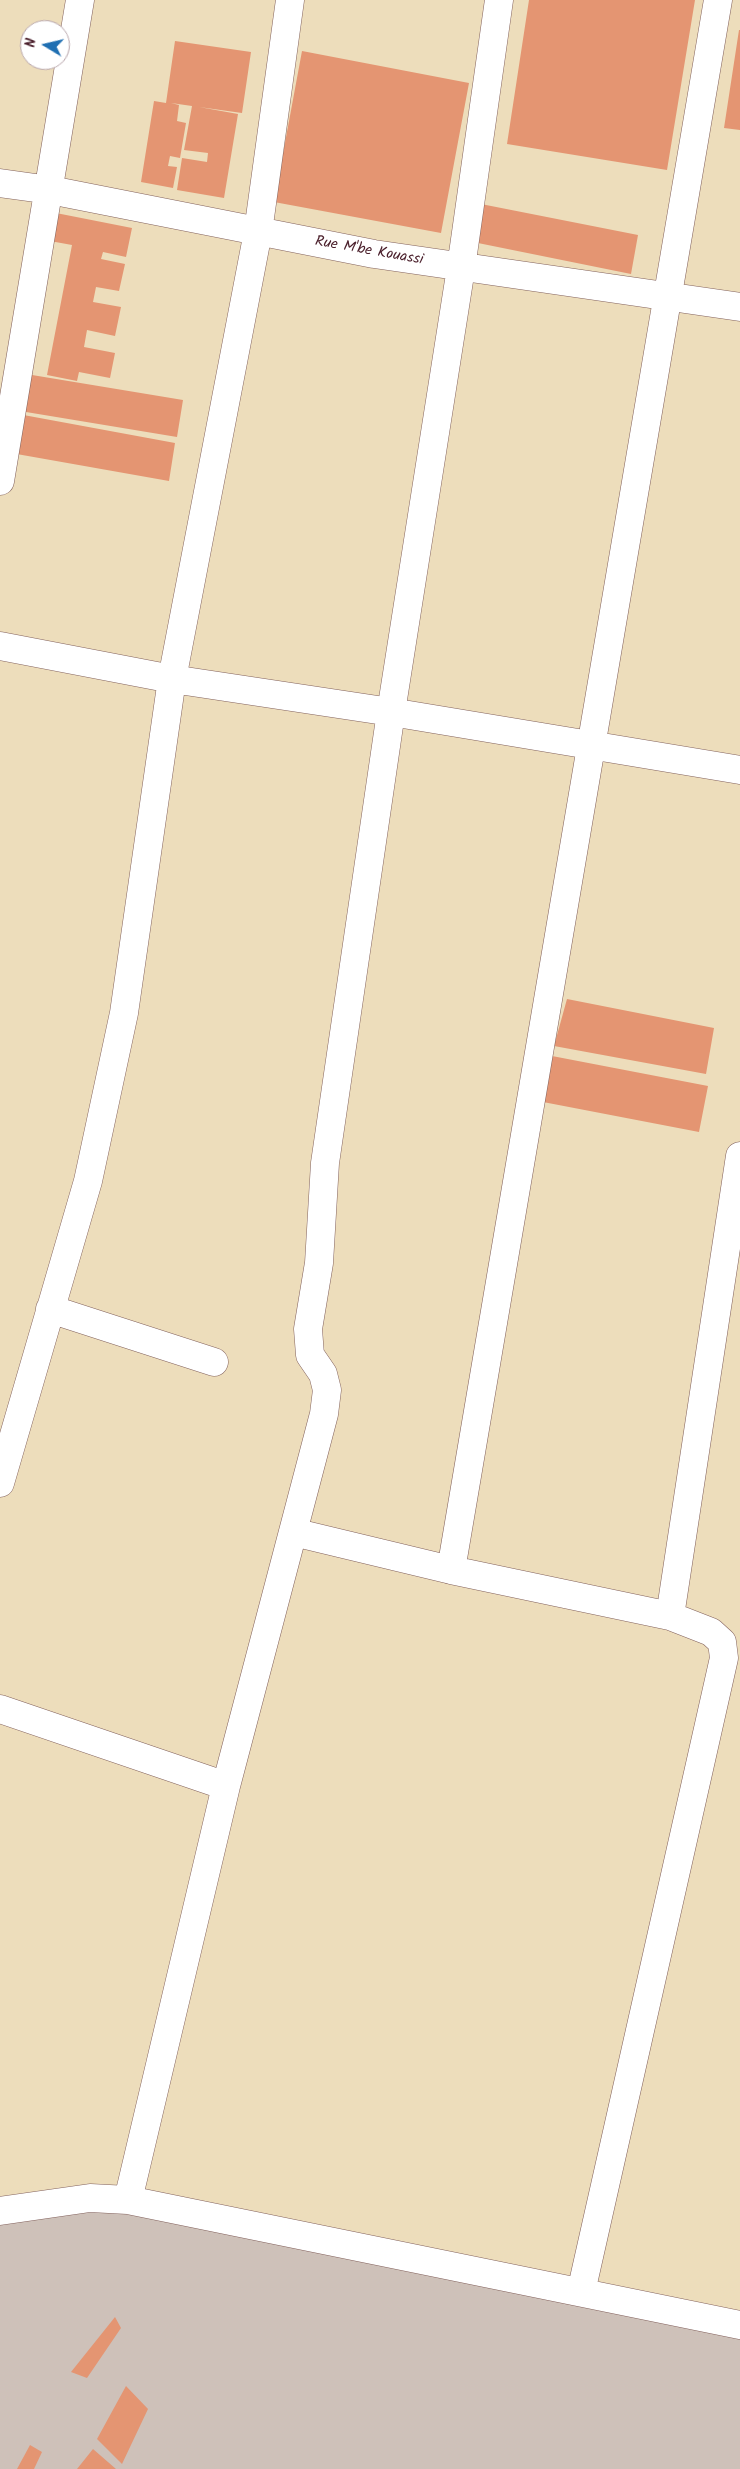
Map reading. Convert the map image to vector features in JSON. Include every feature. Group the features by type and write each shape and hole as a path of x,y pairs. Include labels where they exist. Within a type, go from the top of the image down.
{"street":[{"path":"0,481 50,190 80,0"},
{"path":"0,1483 88,1181 124,1013 172,679 258,232 290,0"},
{"path":"128,2200 226,1786 324,1414 327,1390 323,1374 310,1354 308,1329 319,1263 325,1163 391,712 461,268 498,0"},
{"path":"451,1570 718,0"},
{"name":"Rue M'be Kouassi","path":"0,183 50,190 258,232 461,268 668,295 740,307"},
{"path":"0,646 172,679 391,712 740,770"},
{"path":"670,1616 740,1156"},
{"path":"50,1309 214,1362"},
{"path":"292,1532 451,1570 670,1616 711,1632 722,1642 724,1658 581,2292"},
{"path":"0,1709 226,1786"},
{"path":"0,2211 90,2198 128,2200 740,2325"}],"shaded area":[{"path":"90,2198 740,2325 740,2469 0,2469 0,2211"}],"building":[{"path":"529,0 695,0 667,170 507,144"},
{"path":"740,30 740,130 724,128"},
{"path":"175,41 251,52 242,113 199,107 238,114 224,198 177,190 182,158 207,162 208,153 184,150 192,106 171,103 179,105 177,121 186,123 180,158 170,156 168,166 177,167 173,188 141,182 154,101 166,103"},
{"path":"302,51 469,83 441,233 274,202"},
{"path":"481,204 638,235 631,274 473,242"},
{"path":"56,213 132,228 126,257 103,252 101,259 125,264 119,291 96,287 93,302 121,307 115,336 87,330 84,347 115,353 110,378 79,372 77,381 47,375 72,245 50,241"},
{"path":"26,374 183,400 177,437 20,411"},
{"path":"18,414 175,443 169,481 11,453"},
{"path":"567,999 714,1028 706,1074 554,1046"},
{"path":"552,1056 708,1086 699,1132 543,1102"},
{"path":"115,2317 121,2328 87,2378 71,2372"},
{"path":"126,2386 148,2409 122,2464 97,2439"},
{"path":"30,2445 42,2452 34,2469 17,2469"},
{"path":"93,2449 116,2469 77,2469"}]}
